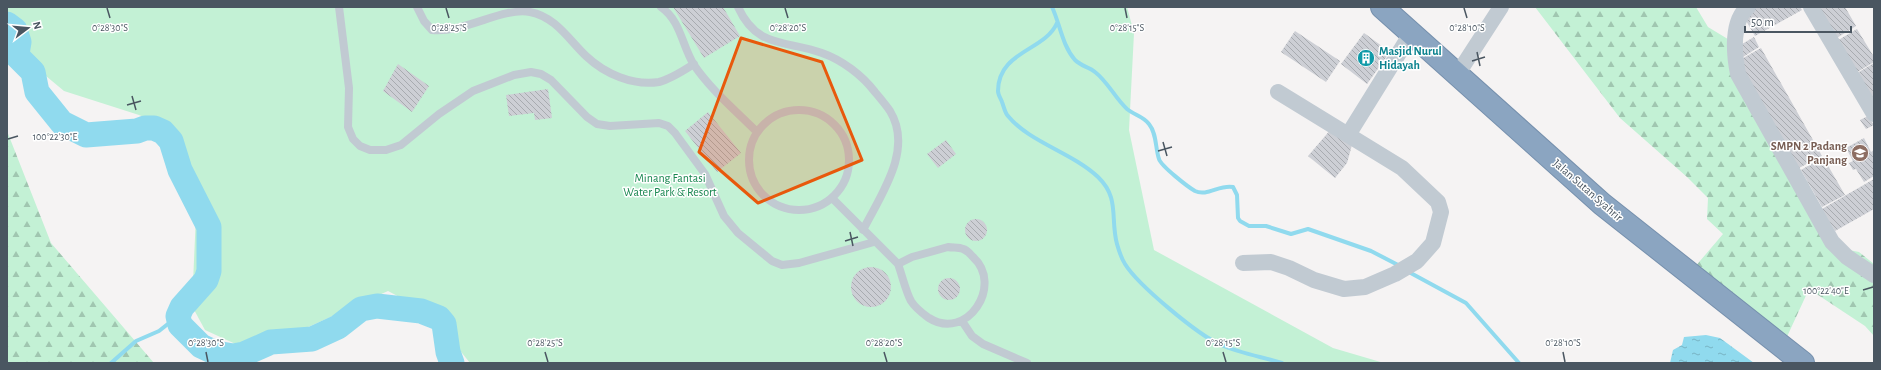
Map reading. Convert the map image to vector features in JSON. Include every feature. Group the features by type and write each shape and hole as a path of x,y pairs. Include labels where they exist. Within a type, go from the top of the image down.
{"highway":[{"name":"Jalan Sutan Syahrir","path":"1382,7 1412,32 1457,75 1602,204 1803,363"}],"street":[{"path":"1457,75 1501,7"},
{"path":"1748,7 1741,12 1738,22 1735,49 1738,74 1832,242 1847,257 1874,274"},
{"path":"1811,7 1874,114"},
{"path":"1348,135 1412,32"},
{"path":"1243,263 1271,262 1289,268 1314,280 1344,289 1366,287 1395,274 1417,261 1433,243 1441,212 1438,202 1402,168 1278,92"}],"lane":[{"path":"339,7 349,88 348,127 353,139 360,146 370,150 386,150 401,144 439,114 474,91 514,75 531,72 541,74 551,80 587,117 597,124 610,126 659,123 668,126 675,133 705,174 724,216 738,233 772,261 782,265 799,263 874,242"},
{"path":"417,7 424,21 432,30 442,31 514,12 530,12 559,26 587,57 616,75 637,82 659,82 677,75 694,64"},
{"path":"661,7 674,20 694,64 713,87 757,132"},
{"path":"738,7 742,15 755,31 773,42 822,53 843,63 868,83 891,112 899,139 894,169 863,230"},
{"path":"801,110 818,113 832,122 843,135 849,152 849,169 844,185 833,198 815,209 794,211 775,205 759,191 750,172 749,152 757,132 769,120 784,112 801,110"},
{"path":"833,198 874,242 898,264 911,301 919,311 933,320 947,325 962,321 976,310 984,294 984,277 977,261 964,249 948,247 930,251 898,264"},
{"path":"962,321 972,336 983,344 1027,363"}],"highlighted area":[{"path":"741,38 822,62 862,160 758,203 699,152"}],"green space":[{"name":"Minang Fantasi Water Park & Resort","path":"7,7 1127,7 1134,33 1129,130 1154,250 1333,348 1384,363 470,363 430,313 388,291 253,352 205,330 192,306 197,192 180,133 139,115 64,91 34,66 7,16"},
{"path":"1535,7 1696,7 1708,27 1736,44 1829,230 1849,250 1859,252 1874,264 1874,336 1865,326 1809,289 1785,341 1694,268 1723,234 1707,219 1708,198 1687,177 1620,118"},
{"path":"7,131 51,243 154,363 7,363"}],"water":[{"path":"1706,335 1720,338 1754,363 1670,363 1673,350 1682,345 1684,337"}],"building":[{"path":"673,7 723,7 740,36 704,58"},
{"path":"1755,7 1800,7 1802,10 1755,36 1742,14"},
{"path":"1812,7 1845,7 1856,26 1832,41"},
{"path":"1857,29 1874,57 1874,62 1854,74 1835,42"},
{"path":"1295,31 1340,61 1326,82 1281,52"},
{"name":"Masjid Nurul Hidayah","path":"1364,33 1390,52 1367,84 1341,64"},
{"path":"1754,37 1759,47 1743,57 1737,47"},
{"path":"1761,48 1822,156 1799,168 1738,61"},
{"path":"1874,63 1874,109 1854,75"},
{"path":"398,64 429,86 412,112 383,91"},
{"path":"548,89 552,118 535,120 534,113 509,116 506,95"},
{"path":"708,112 741,153 717,172 685,131"},
{"path":"1868,116 1874,125 1866,129 1860,120"},
{"path":"1332,128 1352,145 1347,163 1335,178 1308,156"},
{"path":"1864,138 1871,152 1874,150 1874,176 1864,182 1856,169 1853,170 1849,163 1853,161 1846,148"},
{"path":"946,140 956,154 938,168 927,154"},
{"path":"1823,157 1845,195 1822,207 1801,170"},
{"path":"1874,179 1874,209 1835,231 1822,209"},
{"path":"972,219 980,219 987,226 987,234 980,241 972,241 965,234 965,226"},
{"path":"875,267 882,270 888,276 891,287 890,295 882,304 875,307 867,307 860,304 852,295 851,283 854,276 863,268"},
{"path":"949,278 957,281 960,289 957,297 949,300 941,297 938,289 941,281"}],"waterway":[{"path":"1052,7 1067,48 1075,60 1100,76 1127,109 1147,121 1152,128 1161,162 1169,171 1195,191 1209,192 1223,187 1233,187 1237,195 1238,218 1240,221 1249,226 1266,226 1291,234 1308,229 1371,251 1400,266"},
{"path":"1057,23 1043,40 1023,52 1006,67 1000,78 998,91 1005,112 1027,133 1076,161 1098,177 1105,185 1112,201 1115,235 1121,257 1142,284 1169,309 1198,331 1221,345 1243,353 1282,363"},
{"path":"7,24 15,30 19,42 18,57 33,72 37,92 62,123 86,135 137,131 145,128 154,128 163,132 171,141 180,170 209,227 209,271 206,280 182,307 178,316 180,325 201,346 216,353 233,356 244,354 271,342 312,339 338,327 361,309 377,306 421,311 439,318 444,324 448,352 452,363"},
{"path":"1407,271 1466,303 1519,363"},
{"path":"111,363 136,341 159,331 178,316"}],"place":[{"name":"Masjid Nurul Hidayah","path":"1366,58"},
{"name":"SMPN 2 Padang Panjang","path":"1860,153"}]}
